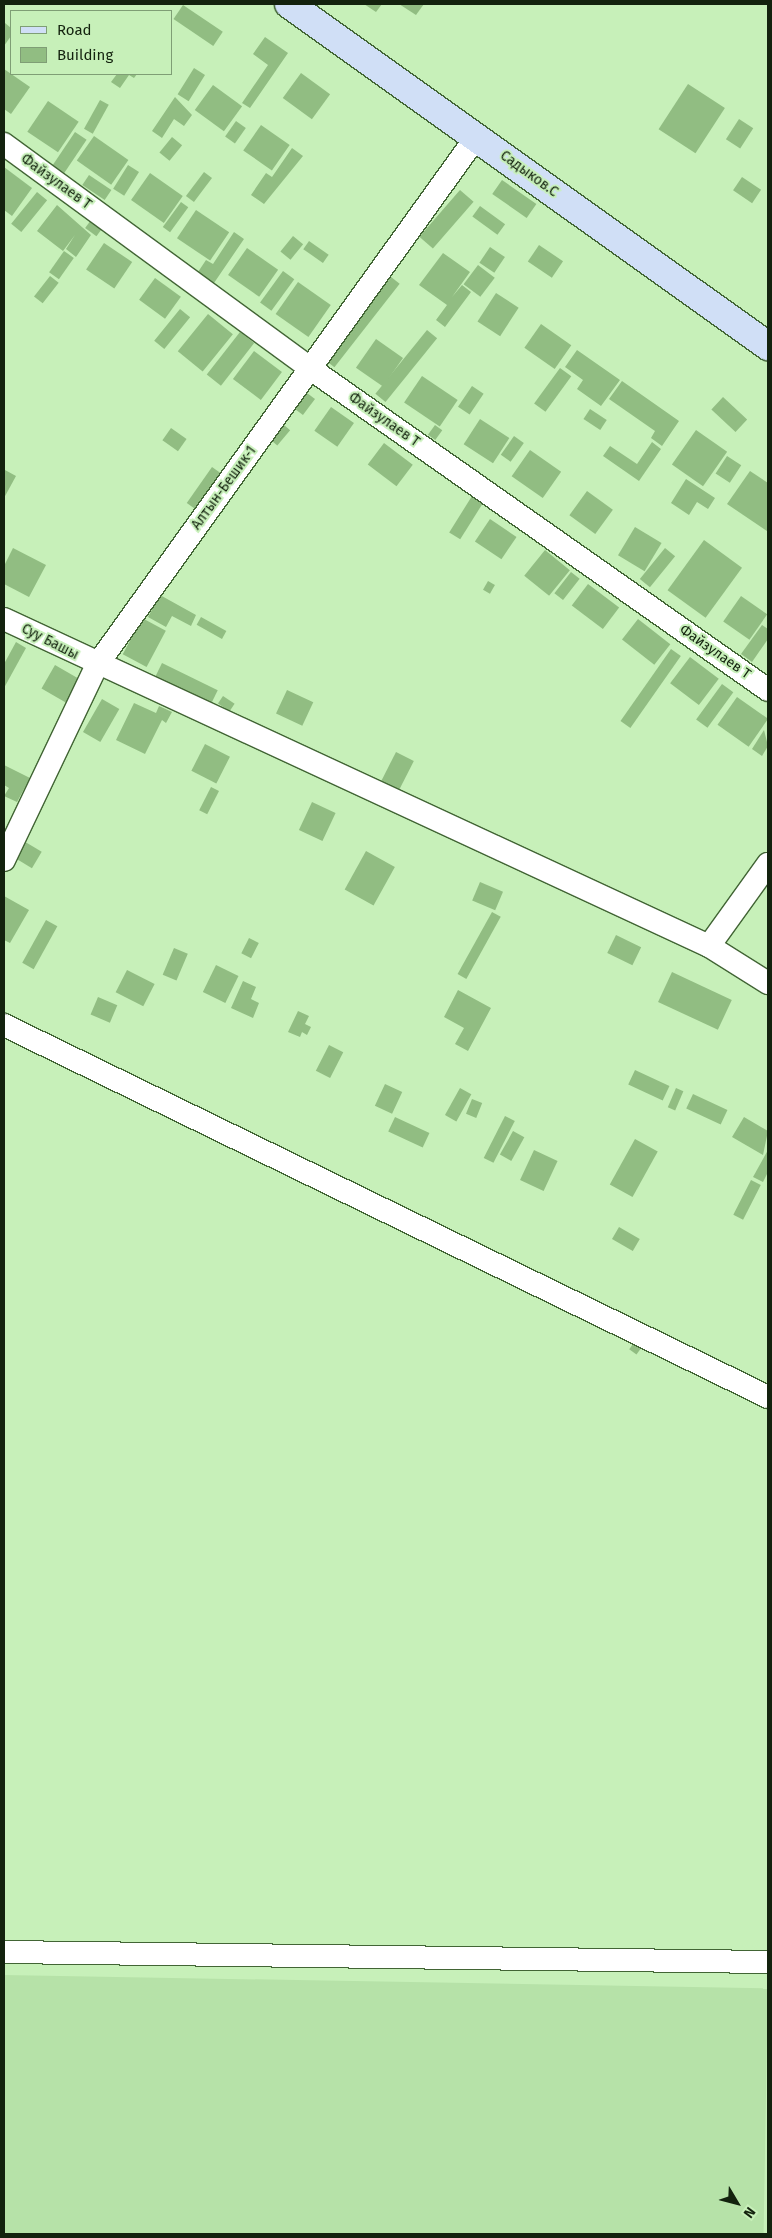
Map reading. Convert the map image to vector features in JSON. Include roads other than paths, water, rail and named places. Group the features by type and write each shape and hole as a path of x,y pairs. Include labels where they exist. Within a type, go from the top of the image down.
{"main road":[{"name":"Садыков.С","path":"289,4 477,136 768,346"}],"street":[{"name":"Алтын-Бешик-1","path":"4,860 97,665 477,136"},
{"name":"Файзулаев Т","path":"4,144 311,369 768,690"},
{"name":"Суу Башы","path":"4,618 97,665 709,946 768,983"},
{"path":"709,946 768,864"},
{"path":"4,1026 768,1397"},
{"path":"4,1952 768,1962"}]}
